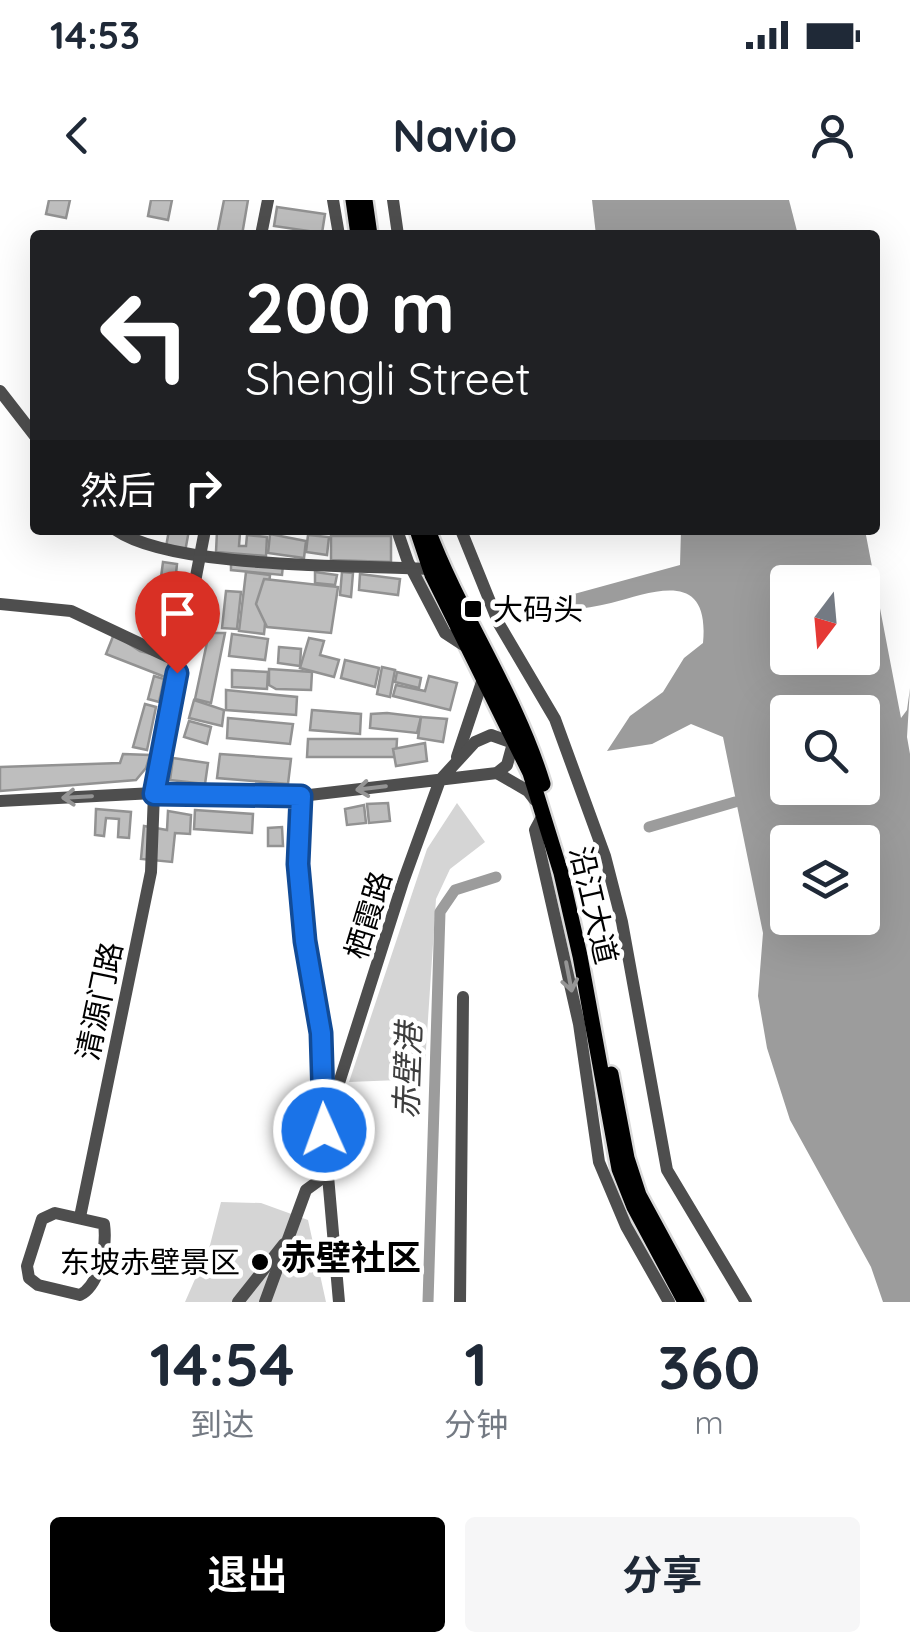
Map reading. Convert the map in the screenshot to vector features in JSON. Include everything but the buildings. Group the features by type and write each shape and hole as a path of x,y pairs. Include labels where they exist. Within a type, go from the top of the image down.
{"main road":[{"path":"353,200 357,230"},
{"path":"365,200 369,230"},
{"name":"沿江大道","path":"418,535 430,569 530,774 580,956 618,1169 685,1302"},
{"name":"沿江大道","path":"430,535 535,757 578,908 627,1158 640,1195 697,1302"}],"street":[{"path":"262,230 268,200"},
{"path":"333,200 338,230"},
{"path":"393,200 397,230"},
{"path":"0,392 30,430"},
{"path":"123,535 200,557 430,569"},
{"name":"清源门路","path":"80,1217 150,872 154,794 204,535"},
{"path":"399,535 411,568 445,633 468,648"},
{"path":"463,535 500,624 555,719 605,856 622,922 668,1170 746,1302"},
{"path":"0,604 71,611 179,662"},
{"path":"457,758 484,679"},
{"path":"457,758 475,742 491,735 535,757"},
{"path":"0,801 154,794 301,796 497,773 507,765 513,744"},
{"name":"栖霞路","path":"340,1302 324,1130 440,780 457,758"},
{"path":"497,773 528,790 542,811 535,830 579,1024 599,1162 626,1226 669,1302"},
{"path":"301,796 298,864 305,941 321,1033 324,1130"},
{"path":"460,1302 463,997"},
{"path":"265,1302 306,1190 328,1174"},
{"path":"55,1213 80,1217 104,1224 106,1237 95,1280 80,1295 29,1278 27,1266 42,1219 55,1213"},
{"path":"238,1302 270,1257 286,1242"}],"shaded area":[{"path":"592,200 789,200 797,230 595,230"},
{"path":"681,535 866,535 872,565 770,565 770,675 880,675 880,608 901,718 907,710 910,688 910,1302 883,1302 871,1267 790,1120 767,1048 758,996 763,933 723,737 691,724 652,744 607,751 630,716 663,692 684,658 703,643 698,604 689,595 661,591 525,616 523,608 680,565"},
{"path":"457,803 485,842 450,869 436,899 424,1079 349,1082 427,849"},
{"name":"东坡赤壁景区","path":"221,1202 261,1203 308,1220 326,1302 185,1302 210,1245"}],"waterway":[{"path":"649,827 735,802"},
{"name":"赤壁港","path":"428,1302 440,912 455,890 496,877"}],"place":[{"name":"大码头","path":"473,609"},
{"name":"东坡赤壁景区","path":"260,1262"}],"district":[{"name":"赤壁社区","path":"351,1257"}],"route":[{"path":"177,673 154,794 301,796 298,864 305,941 321,1033 324,1130"}]}
